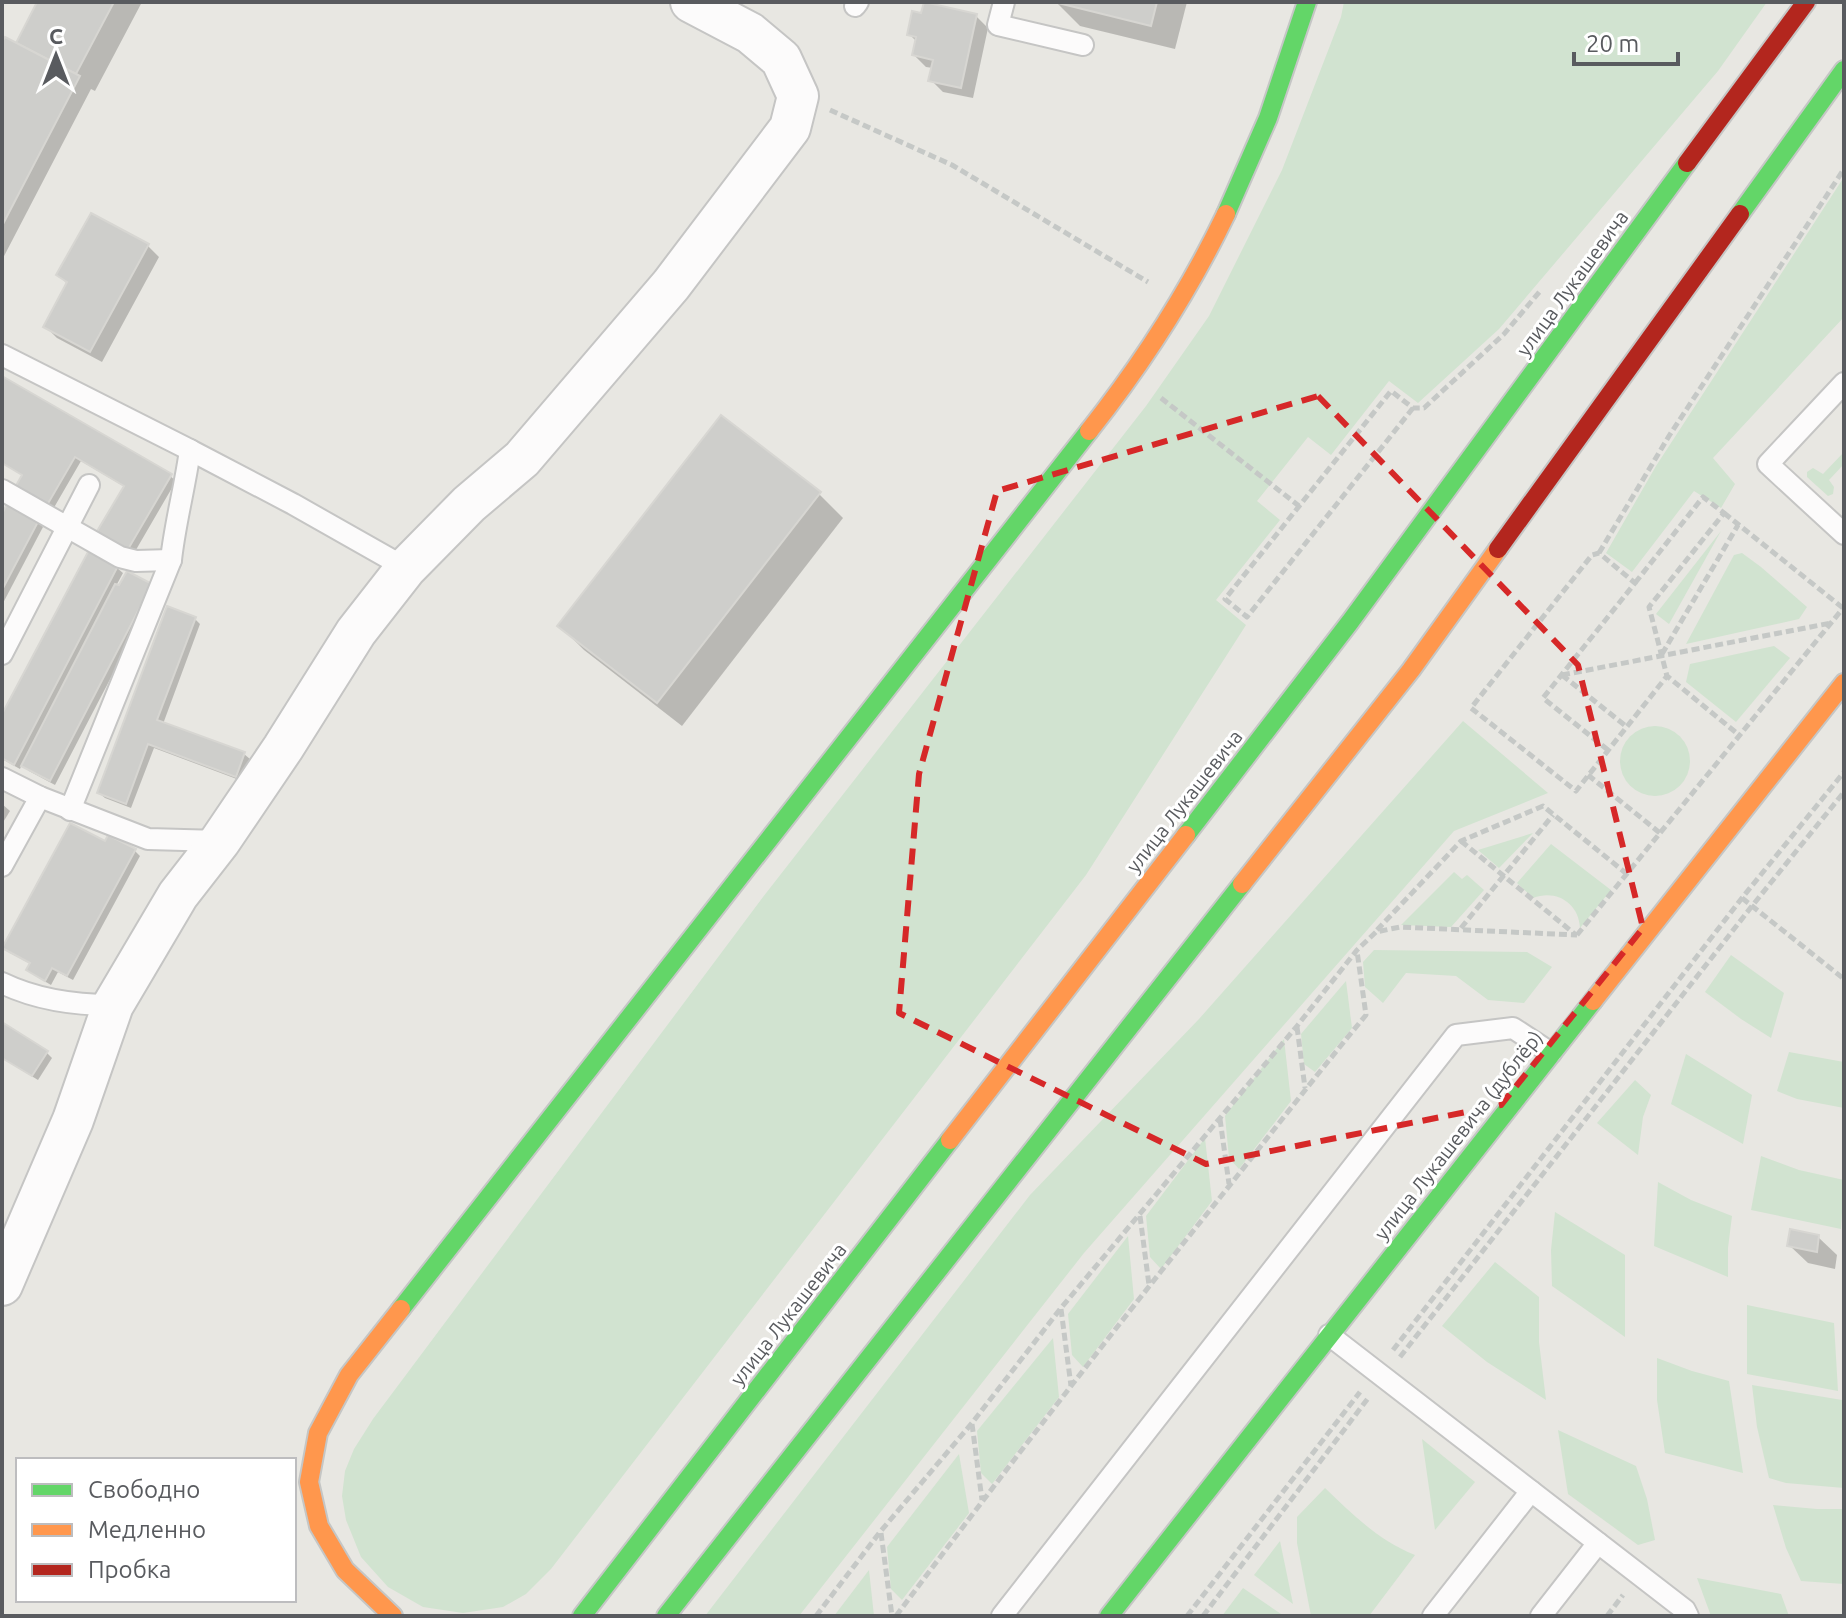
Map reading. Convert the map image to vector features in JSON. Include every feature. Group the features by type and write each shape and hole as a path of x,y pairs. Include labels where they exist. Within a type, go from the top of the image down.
{"main road":[{"path":"393,1616 345,1570 319,1526 309,1482 318,1433 349,1375 1122,389 1179,301 1211,244 1252,157 1292,55 1307,2"},
{"name":"улица Лукашевича","path":"582,1616 1350,622 1806,2"},
{"path":"666,1616 1411,670 1844,70"},
{"name":"улица Лукашевича (дублёр)","path":"1109,1616 1844,683"},
{"path":"565,1616 601,1592"}],"street":[{"path":"2,1285 73,1120 113,1005 178,895 220,841 283,748 356,632 406,568 469,504 522,459 671,285 790,128 798,96 781,59 750,33 691,2"}],"lane":[{"path":"1004,2 998,25 1083,45"},
{"path":"2,355 293,504 406,568"},
{"path":"1841,526 1768,464 1844,383"},
{"path":"70,810 171,560 190,450"},
{"path":"2,654 89,485"},
{"path":"2,490 120,557 136,561 171,560"},
{"path":"2,778 70,810 148,839 220,841"},
{"path":"2,866 40,797"},
{"path":"2,983 18,991 79,1005 113,1005"},
{"path":"1002,1616 1456,1035 1513,1028 1551,1053"},
{"path":"1329,1335 1685,1614"},
{"path":"1433,1616 1531,1491"},
{"path":"1541,1616 1598,1543"}],"path":[{"path":"798,96 952,165 1155,287"},
{"path":"1667,676 1576,791 1471,708 1592,555 1599,553 1677,423 1844,169"},
{"path":"1391,391 1413,408 1247,617 1225,599 1299,506 1391,391"},
{"path":"1197,425 1299,506"},
{"path":"1577,935 1844,607 1703,497 1543,698 1608,750"},
{"path":"1724,513 1649,607 1667,676 1739,735"},
{"path":"1662,655 1738,525"},
{"path":"1599,553 1635,583"},
{"path":"1561,675 1831,623"},
{"path":"1561,675 1627,727"},
{"path":"1203,1616 1742,898 1844,772"},
{"path":"1588,775 1660,833"},
{"path":"1187,1616 1844,792"},
{"path":"816,1616 1061,1308 1357,950 1461,841 1543,806 1627,874"},
{"path":"1461,929 1553,815"},
{"path":"1461,841 1577,935"},
{"path":"1742,898 1844,979"},
{"path":"1376,932 1400,927 1577,935"},
{"path":"894,1616 1149,1286 1366,1015 1357,950"},
{"path":"1297,1026 1305,1088"},
{"path":"1220,1118 1229,1186"},
{"path":"1140,1215 1149,1286"},
{"path":"1061,1308 1071,1387"},
{"path":"972,1423 982,1500"},
{"path":"880,1532 894,1616"}],"highlighted area":[{"path":"1318,396 1578,665 1643,928 1501,1105 1206,1164 899,1013 919,774 997,491"}],"green space":[{"path":"1344,2 1767,2 1718,71 1499,329 1418,403 1389,381 1331,455 1308,437 1257,501 1280,520 1216,600 1246,625 1086,875 551,1569 526,1594 503,1607 463,1613 423,1607 388,1587 361,1557 346,1520 342,1496 345,1471 354,1449 373,1419 763,897 1146,406 1209,316 1282,170"},
{"path":"1844,177 1844,317 1713,458 1735,484 1721,508 1694,491 1632,572 1606,553 1656,466"},
{"path":"1844,452 1844,464 1829,480 1834,487 1833,494 1828,496 1807,477 1807,472 1813,468 1823,474"},
{"path":"1721,531 1669,624 1656,614"},
{"path":"1742,553 1807,607 1799,619 1686,644 1734,555"},
{"path":"1774,646 1790,658 1736,722 1686,682 1690,664"},
{"path":"1463,721 1548,793 1454,831 1084,1253 799,1616 705,1616 1030,1195 1199,1019"},
{"path":"1655,726 1680,736 1690,761 1680,786 1655,796 1630,786 1620,761 1630,736"},
{"path":"1533,833 1499,868 1478,850"},
{"path":"1551,844 1611,890 1580,928 1579,919 1565,900 1550,895 1533,898 1517,883"},
{"path":"1454,872 1462,879 1467,875 1484,890 1451,927 1401,925"},
{"path":"1374,950 1527,952 1552,967 1524,1003 1488,1000 1456,976 1406,973 1383,1003 1365,987 1363,962"},
{"path":"1731,955 1784,993 1771,1038 1705,992"},
{"path":"1346,981 1352,1028 1315,1072 1304,1064 1301,1034"},
{"path":"1284,1039 1291,1101 1239,1169 1229,1158 1225,1116"},
{"path":"1789,1052 1844,1062 1844,1108 1797,1099 1777,1091"},
{"path":"1686,1054 1752,1095 1743,1144 1671,1104"},
{"path":"1635,1080 1651,1095 1643,1117 1638,1155 1597,1123"},
{"path":"1205,1138 1212,1201 1161,1269 1150,1257 1146,1216"},
{"path":"1761,1156 1799,1170 1844,1180 1841,1229 1751,1210"},
{"path":"1658,1182 1691,1200 1732,1216 1728,1277 1654,1246"},
{"path":"1555,1212 1625,1255 1625,1337 1552,1286 1551,1250"},
{"path":"1128,1236 1134,1299 1083,1367 1072,1355 1068,1314"},
{"path":"1495,1262 1539,1297 1539,1342 1546,1400 1487,1362 1442,1326"},
{"path":"1747,1305 1834,1323 1838,1391 1747,1374"},
{"path":"1053,1338 1059,1397 992,1484 981,1473 977,1431"},
{"path":"1657,1358 1729,1381 1743,1473 1665,1453 1657,1400"},
{"path":"1752,1385 1842,1400 1844,1488 1786,1483 1769,1478 1757,1427"},
{"path":"1558,1430 1636,1466 1647,1499 1655,1540 1638,1545 1568,1494"},
{"path":"1422,1439 1475,1482 1435,1530"},
{"path":"959,1454 969,1513 902,1600 891,1589 887,1547"},
{"path":"1325,1488 1378,1534 1415,1555 1369,1616 1311,1616 1297,1543 1297,1517"},
{"path":"1773,1505 1844,1509 1844,1584 1801,1581 1786,1548"},
{"path":"1280,1541 1293,1604 1254,1575"},
{"path":"869,1570 874,1616 834,1616"},
{"path":"1697,1578 1781,1594 1789,1616 1711,1616"},
{"path":"1243,1588 1284,1616 1222,1616"}],"building":[{"path":"37,2 114,2 76,74 16,43"},
{"path":"924,2 977,14 961,88 928,81 933,60 912,55 916,37 907,35 912,11 921,13"},
{"path":"1054,2 1157,2 1151,26"},
{"path":"5,37 80,76 2,226 2,42"},
{"path":"91,213 149,244 90,352 43,327 67,282 56,275"},
{"path":"2,376 172,474 127,551 96,533 124,486 75,457 46,507 14,489 22,475 2,463"},
{"path":"721,415 821,492 657,703 557,626"},
{"path":"7,504 39,520 2,590 2,514"},
{"path":"89,550 118,566 14,765 2,758 2,714"},
{"path":"127,571 152,584 50,781 21,766 115,584 119,585"},
{"path":"167,606 196,617 157,720 245,752 236,777 148,744 126,804 97,793"},
{"path":"70,823 105,841 108,835 136,849 67,976 52,968 45,981 26,970 30,963 2,948"},
{"path":"2,1022 48,1051 32,1076 2,1058"},
{"path":"1790,1229 1819,1235 1817,1252 1787,1246"}],"traffic: fast":[{"path":"1226,214 1268,118 1307,2"},
{"path":"1740,214 1844,70"},
{"path":"1186,835 1350,622 1687,163"},
{"path":"401,1309 1089,431"},
{"path":"666,1616 1242,884"},
{"path":"1109,1616 1593,1001"},
{"path":"582,1616 950,1140"}],"traffic: slow":[{"path":"1089,431 1164,326 1226,214"},
{"path":"1242,884 1411,670 1498,549"},
{"path":"1593,1001 1844,683"},
{"path":"950,1140 1186,835"},
{"path":"393,1616 345,1570 319,1526 309,1482 318,1433 349,1375 401,1309"}],"traffic: jam":[{"path":"1687,163 1806,2"},
{"path":"1498,549 1740,214"}]}
